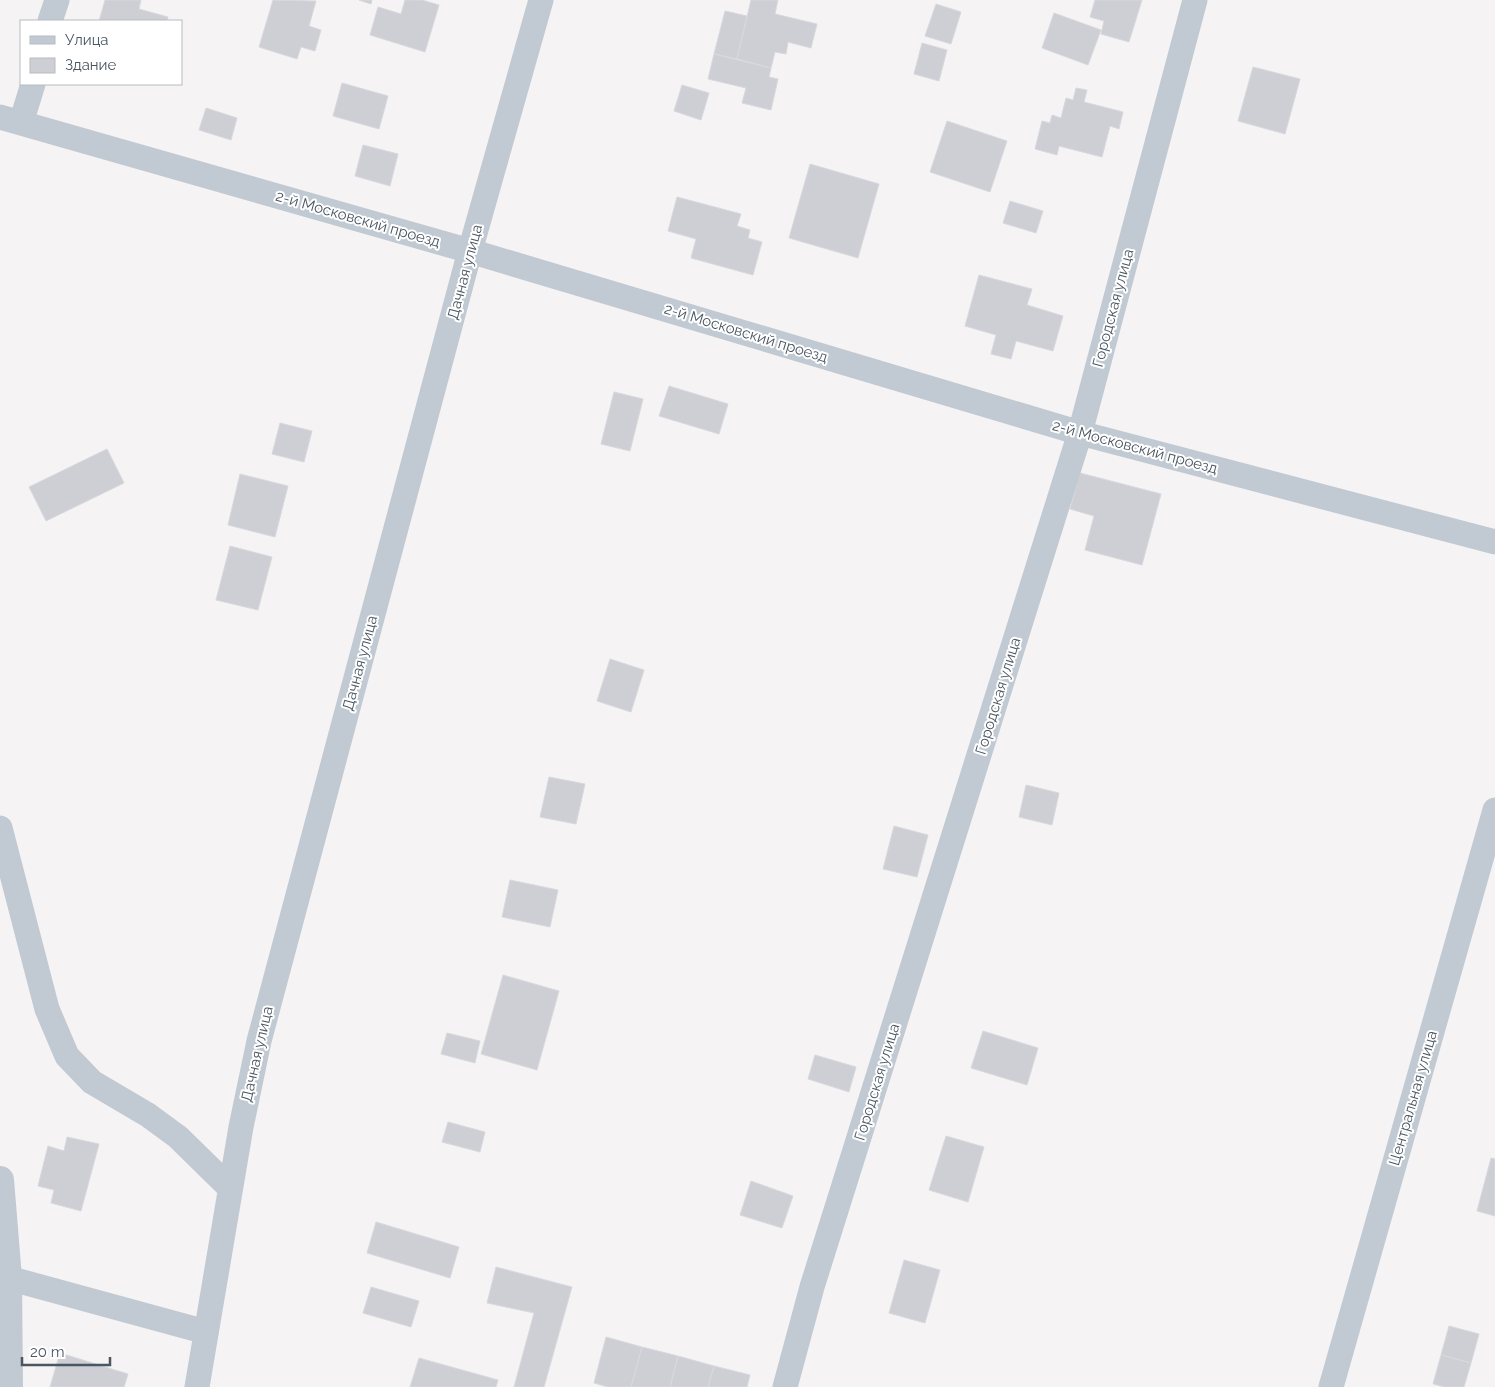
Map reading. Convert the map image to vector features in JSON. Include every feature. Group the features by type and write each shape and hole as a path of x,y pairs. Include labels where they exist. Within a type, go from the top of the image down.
{"street":[{"path":"50,20 56,0"},
{"name":"Дачная улица","path":"197,1387 250,1079 269,999 470,251 541,0"},
{"name":"Городская улица","path":"785,1387 812,1287 1080,433 1195,0"},
{"path":"11,120 31,85"},
{"name":"2-й Московский проезд","path":"11,120 470,251 1080,433 1495,542"},
{"name":"Центральная улица","path":"1331,1387 1495,810"},
{"path":"0,828 47,1009 67,1056 92,1082 148,1115 178,1138 230,1188"},
{"path":"0,1180 8,1278 8,1387"},
{"path":"8,1278 206,1332"}],"building":[{"path":"105,0 141,0 139,9 168,17 167,20 99,20"},
{"path":"273,0 316,1 309,26 321,30 315,51 301,47 297,59 259,47"},
{"path":"359,0 372,0 371,4"},
{"path":"405,0 422,0 439,5 425,52 370,35 378,7 401,14"},
{"path":"751,0 778,0 775,14 817,24 811,48 788,42 786,54 775,52 771,68 737,59"},
{"path":"1095,0 1142,0 1129,42 1101,34 1104,21 1090,17"},
{"path":"936,4 961,12 951,44 925,36"},
{"path":"725,11 747,16 737,59 714,54"},
{"path":"1054,13 1101,30 1088,65 1042,48"},
{"path":"922,43 947,50 939,81 914,74"},
{"path":"714,54 771,68 769,77 778,79 771,110 742,103 746,88 708,79"},
{"path":"1253,67 1300,79 1285,134 1238,121"},
{"path":"342,83 388,96 379,129 333,116"},
{"path":"682,85 709,93 701,120 674,111"},
{"path":"1076,88 1087,90 1084,102 1123,112 1119,129 1110,126 1102,157 1059,146 1057,155 1035,149 1042,121 1050,123 1052,115 1061,118 1066,98 1073,100"},
{"path":"206,108 237,118 231,140 199,130"},
{"path":"947,121 1007,141 990,192 930,172"},
{"path":"363,145 398,154 390,186 355,176"},
{"path":"810,164 879,184 858,258 789,238"},
{"path":"677,197 741,214 737,226 750,230 748,238 762,242 753,275 691,258 696,239 668,231"},
{"path":"1010,201 1043,211 1036,233 1003,223"},
{"path":"979,275 1032,289 1027,305 1063,316 1053,351 1016,341 1011,359 991,354 996,335 965,326"},
{"path":"669,386 728,404 719,434 659,416"},
{"path":"614,392 643,399 630,451 601,444"},
{"path":"280,423 312,431 304,462 272,454"},
{"path":"107,449 124,483 46,521 29,487"},
{"path":"1080,473 1161,494 1142,565 1085,550 1094,516 1070,509"},
{"path":"240,474 288,486 275,537 228,525"},
{"path":"230,546 272,557 258,610 216,600"},
{"path":"610,659 644,670 631,712 597,701"},
{"path":"549,777 585,784 576,824 540,817"},
{"path":"1026,785 1059,793 1052,825 1019,817"},
{"path":"894,826 928,835 917,877 883,869"},
{"path":"510,880 558,890 550,927 502,917"},
{"path":"503,975 559,991 537,1070 481,1054"},
{"path":"983,1031 1038,1048 1027,1085 971,1068"},
{"path":"447,1033 480,1041 475,1063 441,1054"},
{"path":"815,1055 856,1067 849,1092 808,1079"},
{"path":"448,1122 485,1132 480,1152 442,1142"},
{"path":"946,1136 984,1147 968,1202 929,1190"},
{"path":"67,1137 99,1144 81,1211 51,1203 54,1190 38,1186 48,1146 64,1151"},
{"path":"1491,1158 1495,1159 1495,1216 1477,1211"},
{"path":"751,1181 793,1196 782,1228 740,1215"},
{"path":"376,1222 459,1247 450,1278 367,1253"},
{"path":"904,1260 940,1270 925,1323 889,1313"},
{"path":"496,1267 572,1287 544,1387 514,1387 534,1313 487,1303"},
{"path":"371,1287 419,1301 411,1327 363,1313"},
{"path":"1449,1326 1479,1334 1471,1363 1441,1355"},
{"path":"606,1337 642,1347 631,1387 608,1387 594,1383"},
{"path":"642,1347 678,1356 670,1387 631,1387"},
{"path":"60,1353 128,1374 124,1387 50,1387"},
{"path":"1441,1355 1471,1363 1464,1387 1445,1387 1433,1384"},
{"path":"678,1356 714,1366 708,1387 670,1387"},
{"path":"419,1358 498,1380 496,1387 410,1387"},
{"path":"714,1366 750,1375 747,1387 708,1387"}]}
